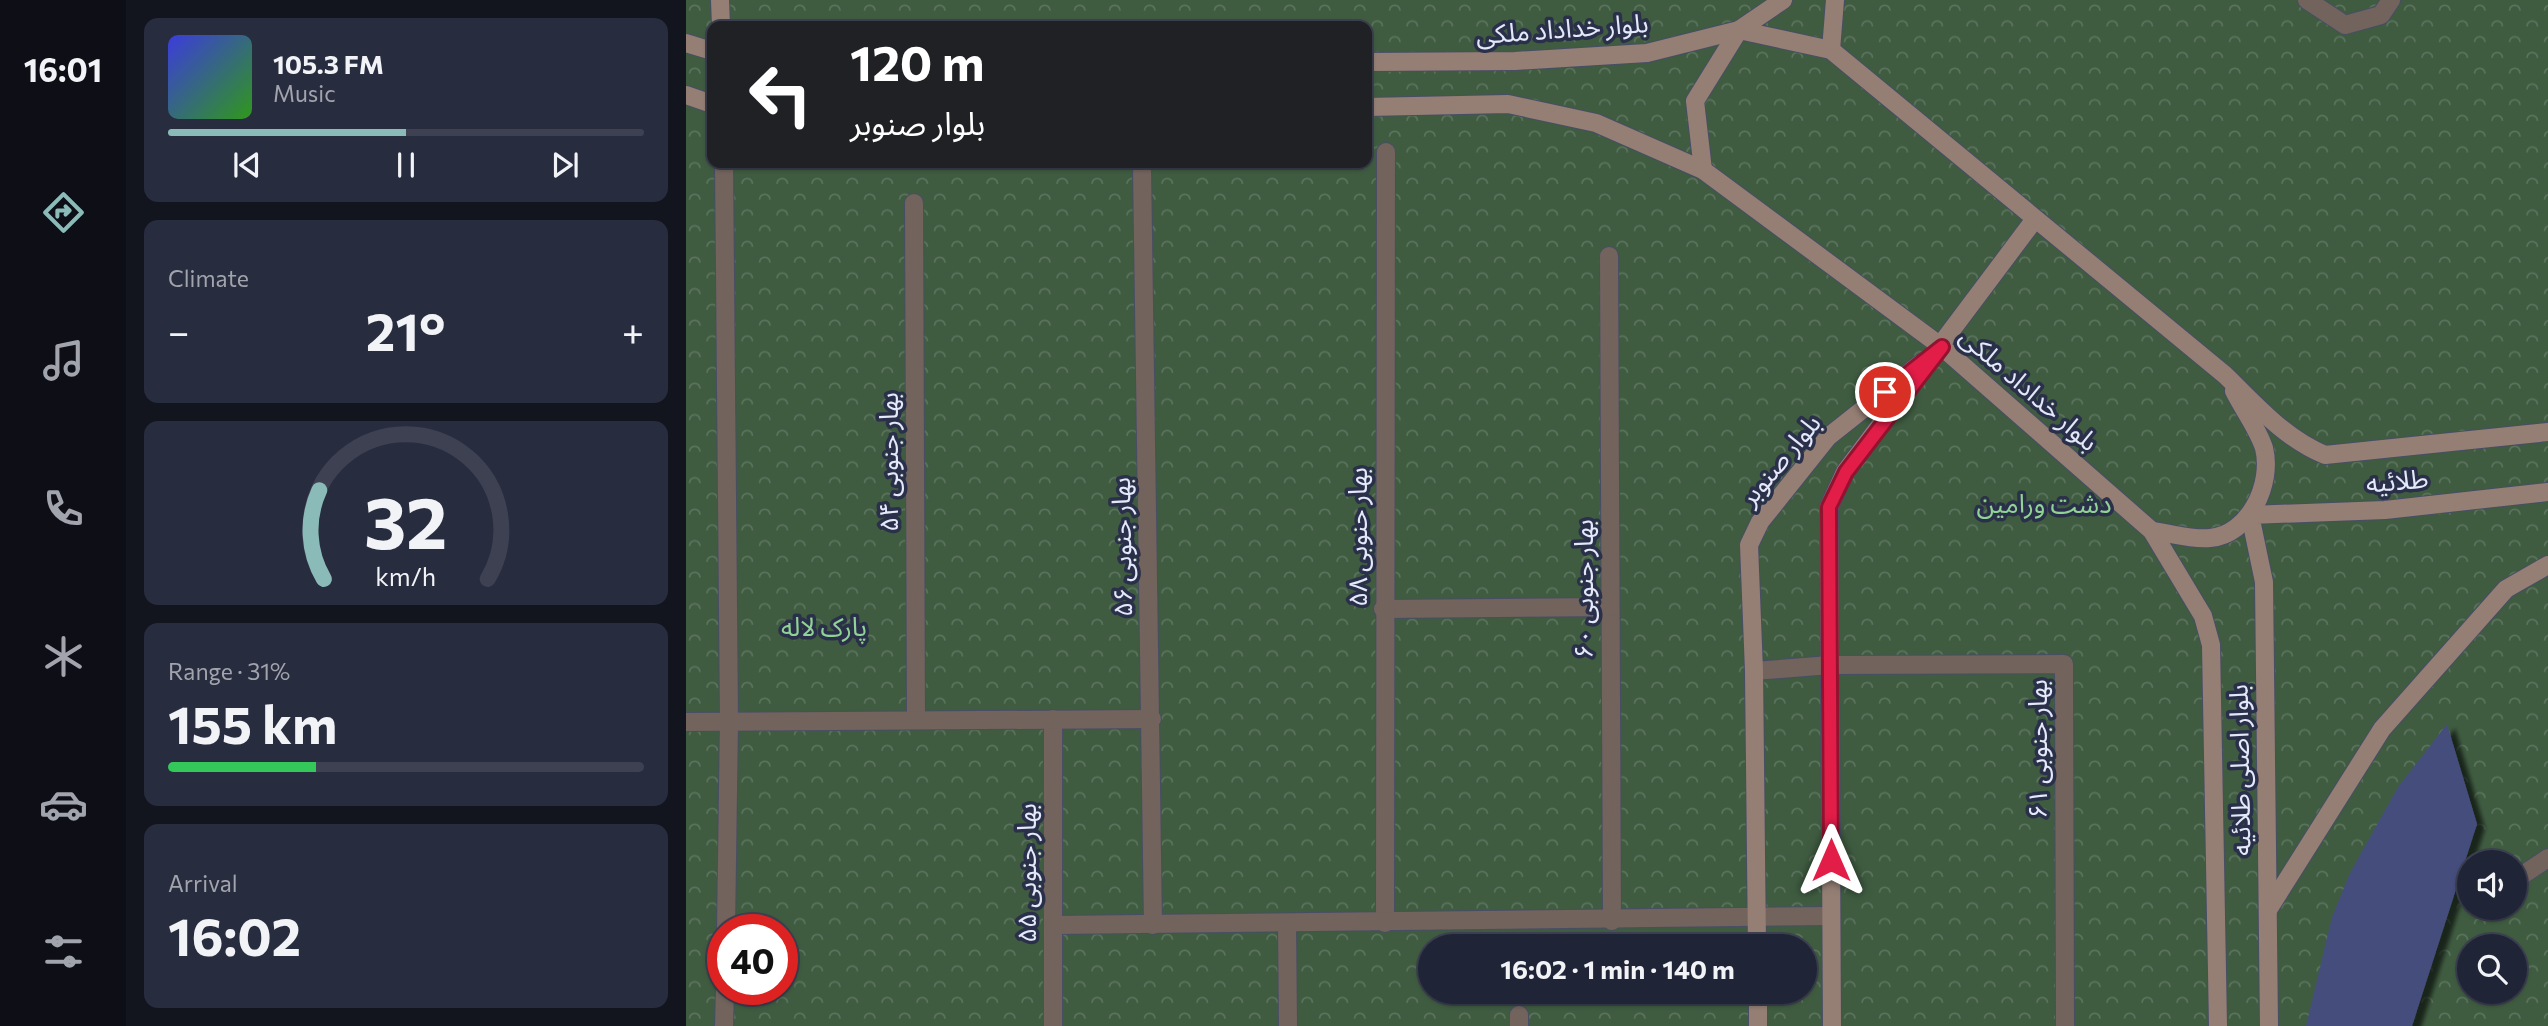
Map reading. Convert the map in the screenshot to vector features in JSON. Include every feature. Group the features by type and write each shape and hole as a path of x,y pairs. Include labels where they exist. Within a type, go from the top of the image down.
{"street":[{"path":"720,0 721,21"},
{"path":"1703,170 1695,101 1739,30 1783,0"},
{"path":"1831,50 1835,0"},
{"path":"2308,0 2345,26 2381,15 2391,0"},
{"name":"بلوار خداداد ملکی","path":"1372,62 1515,61 1647,53 1739,30 1831,50 2225,375 2283,432 2304,446 2325,455"},
{"path":"686,43 707,49"},
{"path":"686,95 707,102"},
{"name":"بلوار خداداد ملکی","path":"1372,107 1508,104 1596,123 1703,170 1942,347 2152,531 2203,616 2211,645 2218,1026"},
{"name":"بهار حنوبی ۵۸","path":"1385,923 1383,609 1386,152"},
{"path":"724,168 729,721 726,914"},
{"name":"بهار جنوبی ۵۶","path":"1142,168 1153,925"},
{"name":"بهار جنوبی ۵۴","path":"914,203 916,720"},
{"path":"1832,1026 1829,507 1846,472 2035,219"},
{"name":"بهار جنوبی ۶۰","path":"1609,256 1612,921"},
{"name":"بلوار صنوبر","path":"1757,934 1754,671 1749,545 1760,522 1828,437 1942,347"},
{"path":"2152,531 2209,539 2232,534 2250,515 2266,472 2266,457 2263,445 2225,375"},
{"name":"طلائیه","path":"2325,455 2548,432"},
{"name":"طلائیه","path":"2250,515 2385,510 2548,492"},
{"name":"بلوار اصلی طلائیه","path":"2250,515 2263,582 2269,1026"},
{"path":"2268,910 2382,729 2506,589 2548,565"},
{"path":"1383,609 1610,607"},
{"name":"بهار جنوبی ۶۱","path":"1830,665 2064,664 2065,1026"},
{"path":"1754,671 1830,665"},
{"name":"بهار جنوبی ۵۵","path":"1053,719 1053,1026"},
{"path":"686,722 1152,719"},
{"path":"2527,872 2548,858"},
{"path":"1054,925 1757,920 1831,916"},
{"path":"1287,923 1288,1026"},
{"path":"1758,1004 1758,1026"},
{"path":"724,1026 725,1005"}],"green space":[{"name":"دشت ورامین","path":"686,0 2548,0 2548,1026 686,1026"}],"building":[{"path":"2447,724 2477,824 2469,850 2457,850 2457,886 2412,1026 2306,1026 2332,917 2350,873 2398,787"}],"route":[{"path":"1831,860 1829,507 1846,472 1942,347 1885,392"}],"park label":[{"name":"پارک لاله","path":"824,627"}]}
